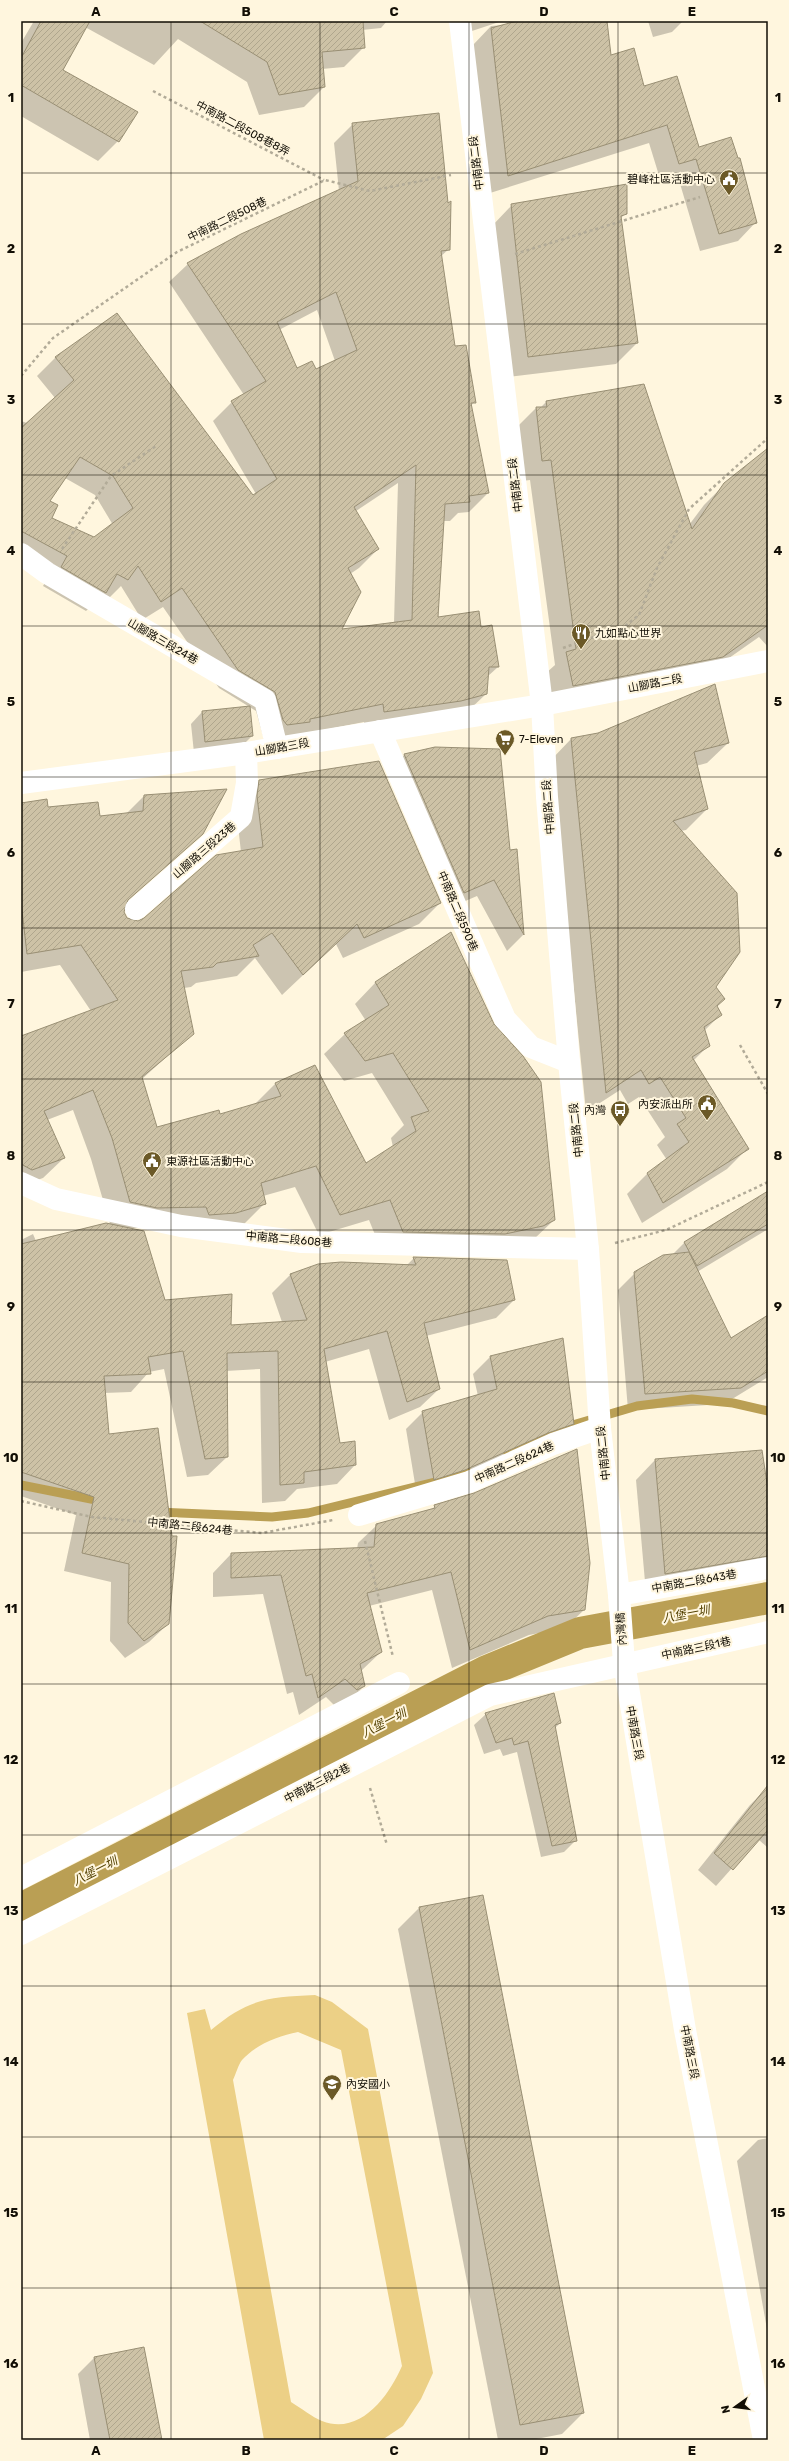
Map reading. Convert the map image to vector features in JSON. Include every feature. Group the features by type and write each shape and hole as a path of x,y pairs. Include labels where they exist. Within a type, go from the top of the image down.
{"main road":[{"name":"中南路二段","path":"460,21 542,705 547,798 569,1062 588,1249 600,1428 619,1595"},
{"name":"山腳路三段24巷","path":"21,554 47,573 265,700 277,748"},
{"name":"山腳路二段","path":"542,705 768,661"},
{"name":"山腳路三段","path":"21,783 246,753 542,705"},
{"name":"中南路二段590巷","path":"380,731 505,1018 531,1047 569,1062"},
{"name":"山腳路三段23巷","path":"136,909 241,817 247,783 246,753"},
{"name":"中南路二段608巷","path":"21,1183 56,1199 181,1226 302,1242 588,1249"},
{"name":"中南路二段624巷","path":"359,1515 469,1482 553,1444 600,1428"},
{"name":"中南路二段643巷","path":"619,1595 768,1568"},
{"name":"內灣橋","path":"619,1595 624,1663"},
{"name":"中南路三段1巷","path":"624,1663 768,1632"},
{"name":"中南路三段2巷","path":"21,1934 490,1695 624,1663"},
{"name":"中南路三段","path":"624,1663 685,2030 764,2440"},
{"path":"21,1878 400,1683"}],"path":[{"name":"中南路二段508巷8弄","path":"153,91 325,180"},
{"path":"325,180 370,191 477,170"},
{"name":"中南路二段508巷","path":"21,376 52,338 177,252 325,180"},
{"path":"488,262 700,197"},
{"path":"536,658 625,626 639,615 657,568 689,509 768,438"},
{"path":"47,573 111,476 156,446"},
{"path":"740,1045 768,1094"},
{"path":"588,1249 666,1230 768,1182"},
{"name":"中南路二段624巷","path":"21,1501 92,1517 262,1533 359,1515"},
{"path":"359,1515 400,1683"},
{"path":"361,1760 388,1845"}],"shaded area":[{"path":"315,1995 332,2002 368,2029 433,2373 421,2399 403,2426 382,2440 264,2440 187,2013 205,2009 211,2030 236,2012 259,2002 284,1997","holes":["298,2032 341,2050 402,2366 381,2401 371,2410 361,2418 349,2423 336,2424 322,2421 291,2402 233,2080 242,2060 254,2049 275,2038"]}],"building":[{"path":"41,21 90,21 63,70 138,112 119,142 21,85 21,58"},
{"path":"200,21 363,21 365,48 322,52 325,87 279,95 267,62"},
{"path":"517,21 607,21 611,55 634,48 644,86 677,76 699,147 731,137 738,158 740,158 757,223 719,234 696,159 679,164 667,125 508,176 491,28"},
{"path":"439,113 448,203 451,201 450,250 441,251 455,346 466,345 476,403 471,403 489,493 469,496 470,502 445,504 438,617 479,611 481,627 492,625 499,667 489,667 487,694 461,701 384,712 383,704 310,719 310,722 287,725 283,720 275,692 238,670 182,588 161,602 138,566 128,580 117,574 106,593 61,567 67,556 21,531 21,428 74,380 55,357 117,313 253,495 277,479 231,401 266,381 187,263 241,234 358,181 352,123","holes":["336,292 357,350 316,369 312,361 297,368 277,322","80,457 113,476 133,508 94,537 52,518 58,505 50,501","416,465 412,620 342,629 361,592 348,568 379,549 354,507"]},
{"path":"627,184 627,214 621,216 638,343 528,357 511,204"},
{"path":"644,384 692,529 724,483 768,448 768,625 723,657 573,686 566,652 576,649 551,460 542,461 536,407 547,407 546,401"},
{"path":"715,684 729,743 694,752 708,809 673,821 737,893 740,952 716,987 725,999 717,1006 722,1015 704,1027 710,1046 692,1057 749,1149 663,1203 647,1173 689,1142 677,1124 686,1118 660,1077 649,1084 641,1070 606,1093 571,738 598,733"},
{"path":"250,706 253,736 205,742 202,711"},
{"path":"435,747 500,749 510,850 517,849 524,935 494,880 464,893 404,754"},
{"path":"379,761 441,903 364,938 357,924 303,975 272,933 253,945 259,956 217,963 213,967 181,971 194,1034 142,1077 157,1127 219,1110 220,1114 281,1096 275,1083 315,1065 366,1163 416,1131 411,1117 429,1111 393,1053 365,1061 344,1033 389,1005 375,982 451,932 494,1024 523,1056 541,1082 555,1220 543,1226 505,1234 403,1232 390,1200 340,1215 316,1166 261,1183 266,1204 236,1213 209,1215 206,1207 157,1208 130,1202 112,1138 93,1090 44,1111 65,1158 32,1170 21,1164 21,1036 118,1000 81,945 27,954 21,902 21,803 47,799 48,807 98,802 100,816 143,811 144,795 227,789 203,834 128,900 124,912 127,918 138,921 144,918 216,855 263,847 257,796 259,780"},
{"path":"768,1191 768,1224 697,1266 684,1242"},
{"path":"106,1223 144,1231 165,1300 232,1294 231,1325 307,1320 290,1274 318,1264 341,1262 416,1265 413,1257 507,1260 515,1300 424,1323 440,1389 407,1402 387,1331 324,1349 340,1443 355,1441 356,1465 304,1472 304,1483 280,1485 278,1351 227,1353 228,1457 205,1459 183,1351 148,1357 151,1374 104,1376 109,1434 158,1428 172,1536 177,1536 169,1624 144,1641 128,1623 129,1564 82,1553 94,1497 21,1472 21,1244"},
{"path":"689,1252 731,1338 768,1315 768,1371 741,1388 645,1394 634,1272 663,1255"},
{"path":"563,1338 574,1424 548,1433 465,1470 434,1480 422,1411 497,1389 490,1356"},
{"path":"577,1449 590,1563 585,1610 548,1616 470,1650 451,1572 367,1593 382,1652 360,1664 365,1686 357,1690 345,1679 318,1698 312,1674 306,1676 281,1575 231,1578 231,1553 374,1547 376,1524 435,1508 434,1505 474,1493"},
{"path":"762,1450 768,1490 768,1556 665,1574 655,1459"},
{"path":"554,1693 561,1723 555,1725 577,1841 552,1846 528,1741 514,1745 512,1738 496,1743 485,1713"},
{"path":"768,1785 768,1830 733,1870 714,1853"},
{"path":"483,1895 584,2413 520,2425 419,1907"},
{"path":"144,2347 162,2440 110,2440 94,2357"}],"waterway":[{"path":"507,1451 559,1429 637,1406 692,1399 733,1403 768,1411"},
{"path":"157,1512 272,1517 308,1513 435,1482 466,1469"},
{"path":"21,1485 106,1502"},
{"name":"八堡一圳","path":"21,1909 487,1671 580,1633 768,1598"}],"place":[{"name":"碧峰社區活動中心","path":"729,196"},
{"name":"九如點心世界","path":"581,650"},
{"name":"7-Eleven","path":"505,756"},
{"name":"內安派出所","path":"707,1121"},
{"name":"內灣","path":"620,1127"},
{"name":"東源社區活動中心","path":"152,1178"},
{"name":"內安國小","path":"332,2101"}]}
